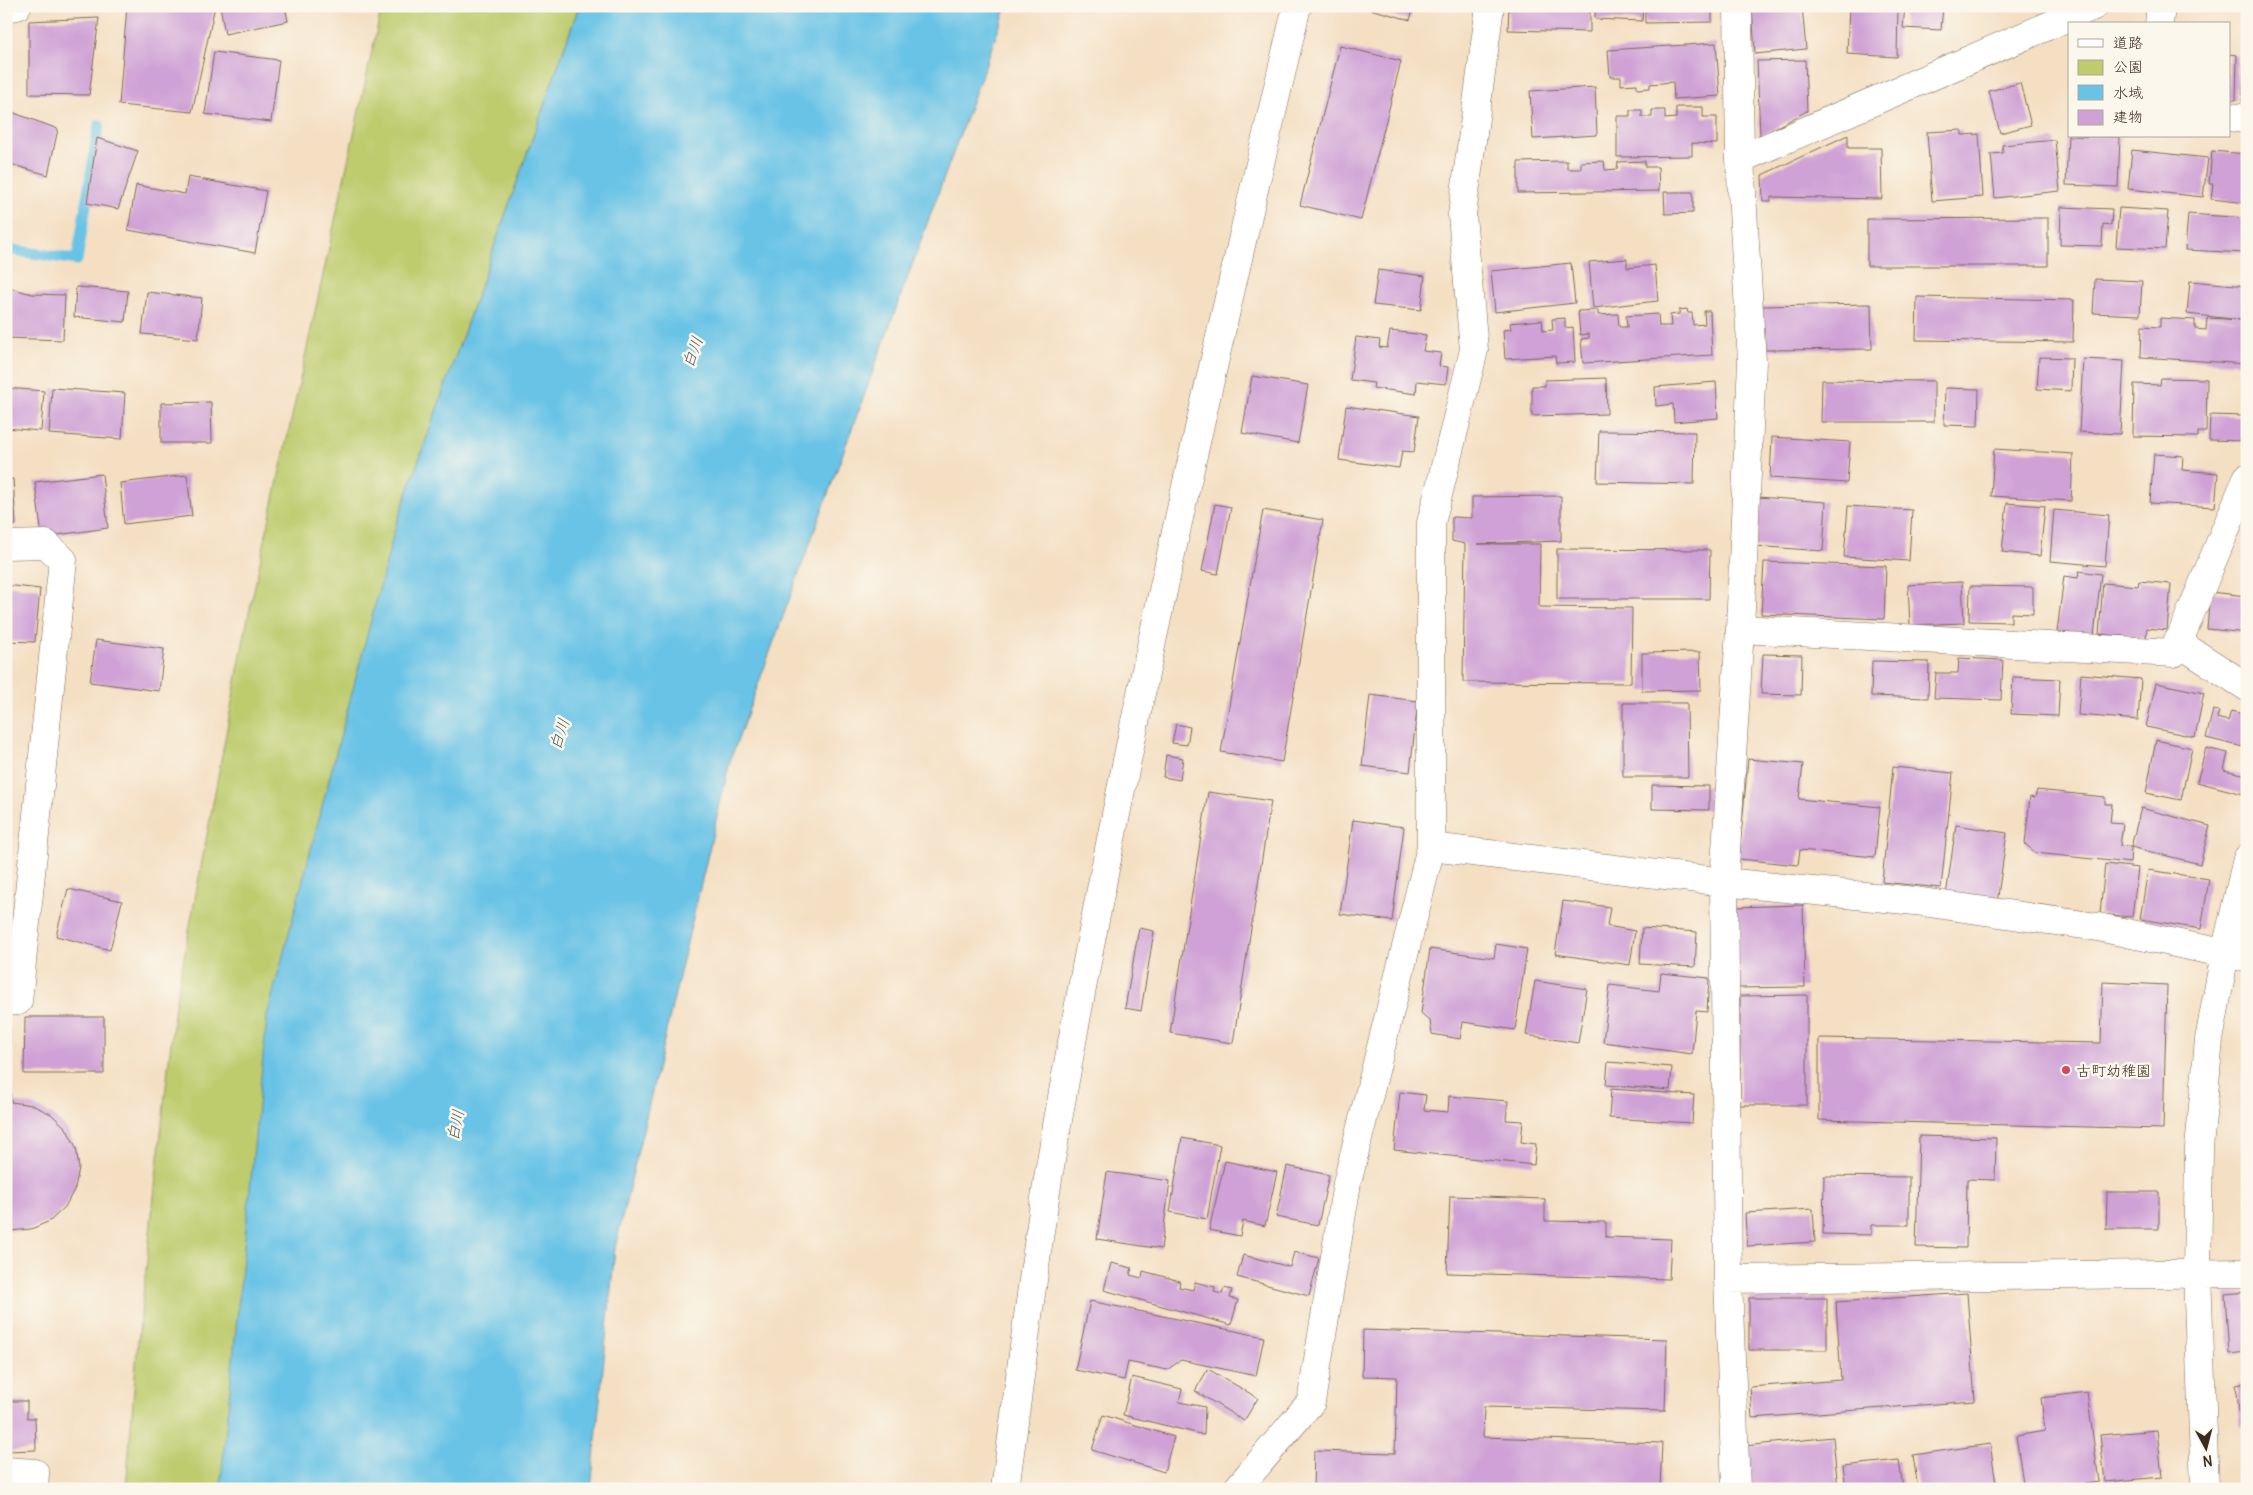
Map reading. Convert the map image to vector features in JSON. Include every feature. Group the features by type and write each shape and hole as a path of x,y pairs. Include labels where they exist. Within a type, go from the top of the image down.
{"street":[{"path":"6,8 17,6"},
{"path":"1005,1489 1053,1146 1130,738 1216,351 1297,6"},
{"path":"1237,1489 1311,1402 1347,1183 1431,847 1430,523 1474,350 1462,215 1490,6"},
{"path":"1736,1489 1728,1278 1724,882 1740,629 1752,361 1740,159 1738,6"},
{"path":"1740,159 2094,6"},
{"path":"2159,22 2161,6"},
{"path":"2230,117 2247,118"},
{"path":"1740,629 2174,653 2247,478"},
{"path":"6,545 46,544 63,560 18,1001 6,1001"},
{"path":"2177,642 2247,687"},
{"path":"1431,847 1724,882 1915,901 2070,923 2236,955"},
{"path":"2205,1489 2197,1273 2199,1148 2209,1040 2236,955 2247,859"},
{"path":"1728,1278 2247,1273"},
{"path":"6,1471 35,1473 34,1489"}],"green space":[{"path":"382,6 579,6 396,525 230,1489 126,1489 137,1351 175,1005 248,617"}],"water":[{"name":"白川","path":"579,6 1007,6 730,761 615,1248 591,1489 220,1489 267,1016 396,525"}],"building":[{"path":"127,6 215,6 192,112 119,105"},
{"path":"220,6 285,6 288,21 225,34"},
{"path":"1359,6 1414,6 1410,20"},
{"path":"1509,6 1590,6 1590,32 1508,30"},
{"path":"1595,6 1643,6 1642,21 1595,19"},
{"path":"1645,6 1712,6 1712,22 1645,23"},
{"path":"1752,6 1802,6 1806,49 1755,54"},
{"path":"1849,6 1898,6 1897,57 1847,54"},
{"path":"1905,6 1943,6 1941,30 1903,28"},
{"path":"99,18 89,95 29,94 29,21"},
{"path":"1716,43 1720,96 1674,99 1673,82 1650,84 1650,88 1637,89 1637,84 1621,85 1621,77 1610,77 1608,50"},
{"path":"1340,46 1401,61 1361,220 1300,205"},
{"path":"214,52 279,60 271,122 205,114"},
{"path":"2245,53 2247,53 2247,102 2242,102"},
{"path":"2230,54 2237,55 2236,100 2230,100"},
{"path":"1805,60 1807,111 1760,136 1757,61"},
{"path":"2020,83 2031,125 2000,133 1989,91"},
{"path":"1595,87 1597,135 1533,139 1530,91"},
{"path":"1676,107 1703,107 1703,117 1717,117 1717,144 1692,143 1692,156 1617,157 1617,116 1630,116 1630,110 1642,110 1642,117 1652,117 1652,110 1665,110 1665,119 1676,118"},
{"path":"6,110 58,129 48,175 6,163"},
{"path":"1962,130 1962,135 1979,134 1983,197 1932,201 1927,132"},
{"path":"1848,135 1848,148 1881,148 1882,199 1771,197 1771,201 1763,201 1762,175"},
{"path":"2068,136 2068,138 2120,138 2118,187 2066,185"},
{"path":"97,138 138,151 118,209 87,203"},
{"path":"2055,140 2060,191 1995,198 1991,154 2003,153 2002,145"},
{"path":"2132,150 2208,158 2203,197 2128,189"},
{"path":"2212,151 2247,154 2247,203 2211,199 2213,184 2209,184"},
{"path":"1567,161 1567,169 1581,169 1581,162 1604,161 1605,170 1617,169 1618,162 1645,161 1645,167 1658,167 1659,191 1518,193 1518,162"},
{"path":"188,177 266,191 255,253 128,230 136,185 185,194"},
{"path":"1664,192 1693,192 1693,213 1665,214"},
{"path":"2061,207 2112,209 2111,225 2103,224 2102,246 2060,245"},
{"path":"2119,208 2168,211 2165,249 2116,247"},
{"path":"2188,214 2247,218 2247,253 2185,250"},
{"path":"2048,218 2048,266 1867,266 1867,219"},
{"path":"1627,259 1627,268 1655,265 1658,301 1593,308 1589,262"},
{"path":"1571,263 1575,303 1495,312 1491,271"},
{"path":"1378,270 1425,276 1421,310 1373,305"},
{"path":"2095,279 2142,281 2140,315 2093,313"},
{"path":"2190,281 2247,286 2247,364 2141,357 2142,326 2160,327 2160,318 2195,320 2195,329 2206,330 2207,318 2242,320 2187,314"},
{"path":"6,287 32,294 65,295 63,340 6,338"},
{"path":"76,287 128,291 125,322 74,317"},
{"path":"147,292 202,298 198,339 142,334"},
{"path":"1917,297 2074,300 2073,342 1916,340"},
{"path":"1871,304 1872,349 1763,350 1762,306"},
{"path":"1687,309 1688,313 1692,313 1693,325 1705,324 1704,311 1710,311 1712,355 1583,363 1581,339 1589,338 1589,334 1580,335 1578,311 1598,310 1598,315 1618,314 1619,327 1627,327 1626,316 1658,314 1659,326 1671,326 1670,315 1679,314 1679,310"},
{"path":"1565,318 1565,328 1573,327 1575,362 1556,363 1555,356 1505,359 1503,330 1511,329 1510,323 1542,320 1543,331 1553,330 1552,319"},
{"path":"1390,331 1426,335 1423,351 1441,353 1439,366 1448,367 1446,384 1417,381 1416,394 1373,388 1374,383 1350,380 1356,337 1380,340 1379,347 1387,348"},
{"path":"2039,357 2072,358 2071,391 2037,389"},
{"path":"2083,359 2124,361 2120,434 2079,432"},
{"path":"1252,376 1308,385 1298,443 1242,433"},
{"path":"1606,378 1607,414 1532,416 1532,386 1545,386 1545,380"},
{"path":"2161,378 2207,379 2206,432 2198,432 2198,437 2133,436 2134,384 2160,385"},
{"path":"1822,380 1934,381 1934,422 1821,422"},
{"path":"1716,382 1718,418 1674,422 1673,404 1656,406 1655,387"},
{"path":"6,388 44,391 41,431 6,428"},
{"path":"52,388 125,393 122,439 49,434"},
{"path":"1945,388 1979,389 1978,426 1944,425"},
{"path":"211,402 212,443 161,443 161,403"},
{"path":"1346,406 1419,416 1414,452 1402,451 1399,468 1339,460"},
{"path":"2210,415 2244,416 2244,441 2209,440"},
{"path":"1599,431 1695,432 1694,484 1597,482"},
{"path":"1772,437 1850,442 1847,483 1770,478"},
{"path":"1994,449 2073,454 2071,501 1991,496"},
{"path":"2154,454 2183,456 2182,470 2218,473 2215,507 2150,503"},
{"path":"102,474 108,528 42,537 35,482"},
{"path":"187,475 192,516 124,524 120,483"},
{"path":"13,479 16,525 6,526 6,480"},
{"path":"1561,496 1561,541 1478,544 1540,544 1539,607 1632,608 1631,683 1463,682 1465,544 1452,541 1452,517 1472,518 1472,497"},
{"path":"1758,497 1826,502 1823,551 1755,546"},
{"path":"2007,503 2045,506 2040,556 2002,552"},
{"path":"1215,504 1231,507 1218,574 1202,571"},
{"path":"1848,506 1912,510 1909,561 1844,557"},
{"path":"1263,510 1323,520 1282,762 1221,752"},
{"path":"2054,510 2109,515 2105,566 2050,561"},
{"path":"1557,549 1710,550 1709,599 1557,599"},
{"path":"1764,562 1886,566 1884,619 1761,614"},
{"path":"2079,571 2101,574 2094,636 2057,632 2064,576 2078,578"},
{"path":"2139,581 2171,584 2167,630 2147,628 2146,638 2099,634 2103,583 2138,586"},
{"path":"1962,582 1964,623 1910,625 1908,585"},
{"path":"6,585 40,589 35,642 6,641"},
{"path":"1970,586 2033,587 2033,614 2011,613 2011,622 1969,621"},
{"path":"2210,592 2247,596 2247,633 2207,629"},
{"path":"96,640 164,649 159,691 90,682"},
{"path":"1700,652 1701,690 1642,691 1642,653"},
{"path":"1763,654 1802,655 1801,695 1761,694"},
{"path":"1959,658 2003,660 2001,700 1934,698 1936,673 1958,673"},
{"path":"1872,661 1929,662 1928,698 1871,696"},
{"path":"6,667 10,667 8,698 6,698"},
{"path":"2081,674 2141,679 2138,720 2078,715"},
{"path":"2013,677 2060,679 2058,716 2011,714"},
{"path":"2156,683 2204,693 2195,737 2146,727"},
{"path":"1370,695 1418,701 1410,772 1362,766"},
{"path":"1623,703 1687,703 1688,777 1623,777"},
{"path":"2213,710 2219,711 2217,718 2228,721 2231,711 2247,715 2247,748 2206,738"},
{"path":"1176,724 1190,727 1187,745 1172,743"},
{"path":"2156,740 2192,748 2181,800 2146,793"},
{"path":"2206,748 2228,753 2224,770 2247,775 2247,795 2197,782"},
{"path":"1166,755 1183,758 1180,780 1163,777"},
{"path":"1748,759 1803,764 1799,799 1880,807 1875,857 1800,850 1798,865 1739,859"},
{"path":"1893,767 1953,773 1941,888 1882,882"},
{"path":"1652,785 1709,786 1709,810 1652,809"},
{"path":"2037,790 2105,797 2105,804 2112,804 2110,823 2123,824 2120,846 2131,847 2130,863 2036,853 2025,844 2030,797 2035,798"},
{"path":"1208,792 1271,801 1233,1043 1170,1033"},
{"path":"2141,808 2210,826 2200,864 2131,847"},
{"path":"1353,820 1404,827 1392,921 1340,914"},
{"path":"1956,825 2007,833 1997,903 1946,896"},
{"path":"2105,864 2138,868 2132,917 2100,914"},
{"path":"2148,870 2209,879 2201,929 2140,919"},
{"path":"68,889 122,901 110,950 56,936"},
{"path":"1563,901 1610,907 1607,926 1635,931 1630,965 1555,954"},
{"path":"1803,905 1805,987 1735,988 1733,907"},
{"path":"1139,928 1154,931 1141,1011 1125,1008"},
{"path":"1642,928 1697,932 1695,967 1640,964"},
{"path":"1496,944 1527,949 1515,1030 1463,1022 1460,1039 1432,1034 1430,1021 1421,1013 1430,949 1494,958"},
{"path":"1661,973 1709,978 1707,1012 1696,1011 1692,1054 1603,1042 1610,985 1659,991"},
{"path":"1535,981 1587,989 1578,1043 1526,1035"},
{"path":"2103,982 2167,985 2163,1129 1819,1120 1819,1038 2101,1043"},
{"path":"1807,995 1807,1105 1740,1105 1740,996"},
{"path":"25,1017 104,1017 104,1074 24,1074"},
{"path":"10,1029 11,1102 32,1105 51,1114 66,1128 76,1147 79,1168 75,1188 65,1207 50,1221 31,1229 10,1231 6,1230 6,1030"},
{"path":"1608,1062 1672,1067 1670,1090 1606,1085"},
{"path":"1611,1089 1694,1095 1692,1123 1609,1118"},
{"path":"1400,1092 1426,1095 1424,1110 1448,1112 1449,1096 1508,1101 1506,1120 1523,1121 1521,1142 1536,1144 1534,1165 1394,1150"},
{"path":"1919,1136 1996,1138 1995,1180 1967,1179 1966,1248 1916,1247"},
{"path":"1182,1138 1220,1145 1207,1219 1170,1212"},
{"path":"1225,1161 1277,1172 1265,1226 1243,1221 1240,1236 1209,1230"},
{"path":"1287,1166 1329,1175 1318,1225 1276,1217"},
{"path":"1107,1172 1170,1181 1161,1249 1097,1239"},
{"path":"1824,1176 1909,1177 1909,1225 1871,1225 1871,1235 1823,1234"},
{"path":"2107,1192 2159,1192 2159,1229 2106,1229"},
{"path":"1450,1196 1545,1199 1545,1221 1606,1222 1606,1237 1671,1239 1669,1279 1447,1273"},
{"path":"1813,1209 1815,1242 1747,1246 1745,1213"},
{"path":"1294,1252 1319,1258 1309,1296 1237,1277 1243,1255 1290,1267"},
{"path":"1111,1263 1132,1268 1130,1275 1142,1278 1143,1271 1180,1281 1179,1287 1193,1290 1195,1282 1215,1287 1214,1292 1222,1294 1224,1288 1232,1290 1230,1298 1238,1300 1231,1325 1104,1290"},
{"path":"2247,1292 2247,1352 2229,1354 2225,1294"},
{"path":"1967,1293 1975,1401 1752,1418 1750,1387 1841,1380 1836,1302"},
{"path":"1749,1298 1827,1298 1827,1350 1749,1350"},
{"path":"1090,1301 1264,1337 1256,1376 1181,1360 1167,1370 1128,1362 1124,1380 1075,1370"},
{"path":"1363,1330 1667,1339 1665,1411 1484,1407 1483,1437 1662,1443 1660,1489 1313,1489 1314,1451 1395,1453 1397,1377 1362,1376"},
{"path":"1208,1369 1258,1398 1244,1421 1195,1391"},
{"path":"1132,1377 1182,1389 1179,1402 1205,1407 1204,1435 1123,1415"},
{"path":"2247,1383 2247,1426 2241,1427 2236,1385"},
{"path":"6,1392 10,1392 10,1401 27,1401 27,1418 35,1418 36,1450 6,1451"},
{"path":"2087,1392 2099,1482 2054,1489 2024,1489 2016,1436 2045,1431 2041,1398"},
{"path":"1103,1415 1174,1437 1164,1472 1092,1450"},
{"path":"2157,1430 2162,1477 2105,1482 2100,1435"},
{"path":"1833,1437 1838,1489 1748,1489 1744,1446"},
{"path":"1990,1444 1997,1489 1918,1489 1913,1455"},
{"path":"1899,1460 1903,1489 1846,1489 1843,1466"}],"waterway":[{"path":"6,249 77,260 99,125"}],"place":[{"name":"古町幼稚園","path":"2066,1070"}]}
